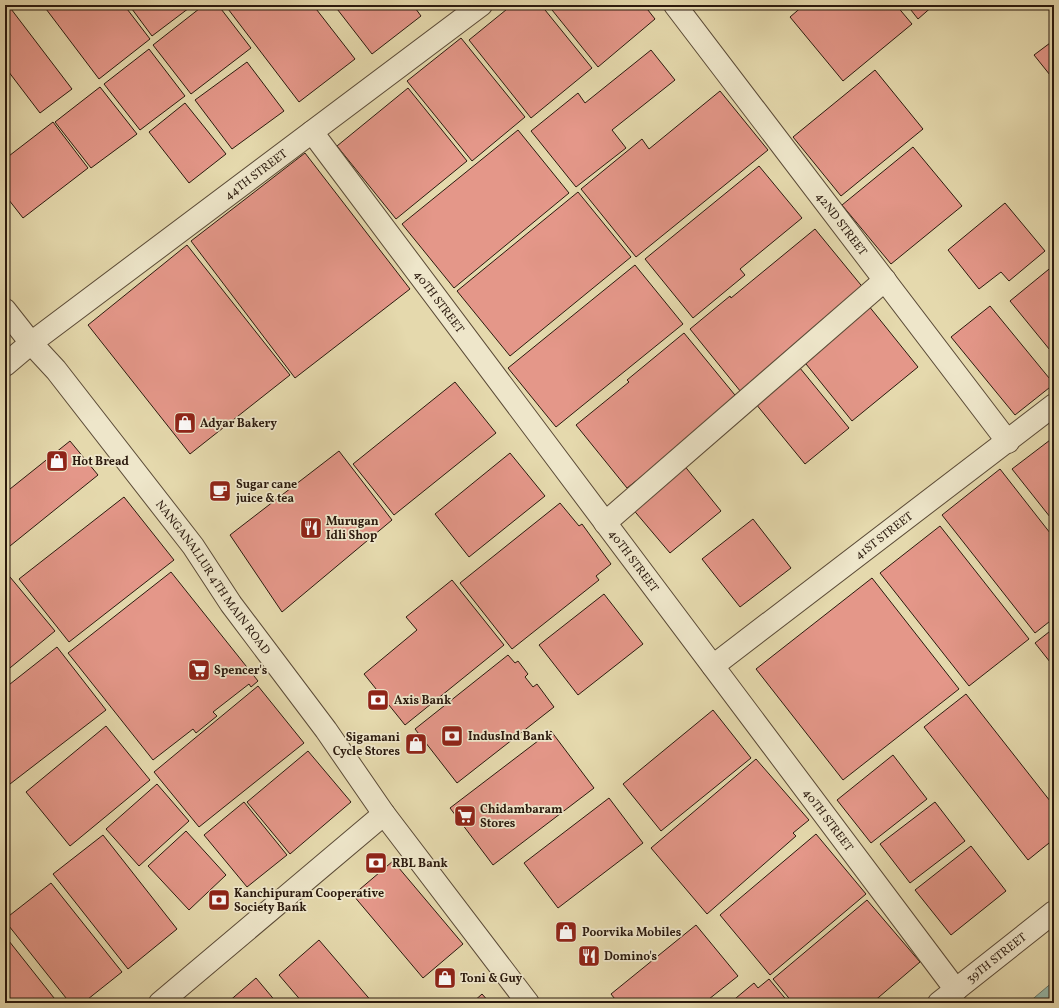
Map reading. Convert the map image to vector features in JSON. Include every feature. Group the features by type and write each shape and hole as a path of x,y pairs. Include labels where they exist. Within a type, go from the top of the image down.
{"street":[{"name":"44TH STREET","path":"5,365 30,343 481,5"},
{"name":"42ND STREET","path":"675,5 1008,442"},
{"name":"40TH STREET","path":"312,132 713,666 948,996"},
{"path":"605,523 885,280"},
{"name":"NANGANALLUR 4TH MAIN ROAD","path":"5,310 30,343 56,370 193,546 231,604 326,730 384,814 528,1003"},
{"name":"41ST STREET","path":"713,666 1008,442 1054,405"},
{"path":"160,1003 384,814"},
{"name":"39TH STREET","path":"948,996 1054,912"}],"shaded area":[{"path":"1054,981 1054,1003 1028,1003"}],"building":[{"path":"5,5 8,5 72,89 40,113 5,67"},
{"path":"43,5 124,5 150,39 99,79"},
{"path":"129,5 193,5 152,36"},
{"path":"204,5 218,5 251,48 191,94 153,45"},
{"path":"225,5 313,5 355,59 299,102"},
{"path":"334,5 413,5 421,16 372,54"},
{"path":"512,5 541,5 592,68 531,118 469,40"},
{"path":"548,5 644,5 655,19 598,67"},
{"path":"804,5 896,5 912,24 843,81 790,17"},
{"path":"907,5 934,5 918,19"},
{"path":"461,38 525,117 472,161 407,81"},
{"path":"1054,40 1054,80 1034,55"},
{"path":"149,49 185,96 140,130 104,84"},
{"path":"651,50 675,80 612,130 626,148 576,187 531,131 578,93 585,103"},
{"path":"247,62 284,111 232,149 195,100"},
{"path":"875,70 923,129 841,196 793,137"},
{"path":"100,87 137,134 91,168 55,122"},
{"path":"408,88 467,161 396,219 337,146"},
{"path":"720,91 768,150 636,257 581,189 642,139 649,149"},
{"path":"185,103 226,154 189,183 149,132"},
{"path":"53,122 88,168 23,218 5,195 5,159"},
{"path":"518,130 569,193 454,288 402,224"},
{"path":"913,147 962,206 891,264 842,205"},
{"path":"305,153 410,289 295,378 191,241"},
{"path":"759,166 802,218 740,269 745,275 693,318 645,259"},
{"path":"578,192 631,257 510,356 457,291"},
{"path":"1005,203 1045,251 1009,281 1001,272 979,289 948,250"},
{"path":"815,229 865,290 745,397 690,329 730,296 731,298"},
{"path":"187,245 290,375 190,454 88,325"},
{"path":"635,265 683,324 556,427 508,368"},
{"path":"1054,265 1054,355 1010,301"},
{"path":"868,305 918,367 852,421 802,359"},
{"path":"990,306 1054,384 1015,415 951,337"},
{"path":"684,333 739,400 627,488 576,425 629,382 627,380"},
{"path":"795,362 849,428 805,464 751,398"},
{"path":"455,382 496,433 394,515 353,464"},
{"path":"1054,437 1054,522 1012,469"},
{"path":"70,441 98,475 5,550 5,493"},
{"name":"Murugan Idli Shop","path":"339,451 392,520 282,612 230,535"},
{"path":"510,453 545,496 469,557 435,514"},
{"path":"683,464 721,511 670,553 631,507"},
{"path":"1000,469 1054,538 1054,618 1035,633 942,515"},
{"path":"124,497 174,560 69,642 19,579"},
{"path":"560,503 579,526 582,524 611,564 596,576 599,580 512,649 460,583"},
{"path":"753,519 791,568 740,607 702,559"},
{"path":"940,526 1029,639 969,686 880,573"},
{"path":"5,571 55,631 5,672"},
{"path":"171,572 258,681 251,687 249,684 213,712 217,716 196,733 193,729 153,760 68,653"},
{"path":"872,578 959,689 843,780 756,669"},
{"path":"452,580 504,645 405,725 364,674 417,630 406,617"},
{"path":"604,594 643,644 578,695 539,645"},
{"path":"1054,628 1054,667 1035,643"},
{"path":"57,647 106,710 10,784 5,778 5,688"},
{"path":"508,655 515,663 518,661 528,674 525,677 533,687 537,684 554,707 457,783 415,729"},
{"path":"258,686 304,743 199,827 154,772"},
{"path":"966,694 1054,806 1054,839 1028,860 924,727"},
{"path":"713,710 751,758 661,831 623,784"},
{"path":"106,726 150,780 70,846 26,792"},
{"path":"551,731 594,788 493,865 450,808"},
{"path":"308,751 351,802 290,854 247,802"},
{"path":"893,755 927,799 871,843 837,800"},
{"path":"756,759 809,820 793,833 796,836 707,914 651,848"},
{"path":"157,784 189,821 139,866 106,829"},
{"path":"609,798 643,843 558,908 524,863"},
{"path":"244,802 287,855 247,887 204,835"},
{"path":"935,802 965,841 910,883 880,844"},
{"path":"186,831 226,875 189,910 148,866"},
{"path":"816,834 866,894 770,975 720,915"},
{"path":"103,835 177,929 128,969 53,874"},
{"path":"971,846 1006,891 951,935 915,890"},
{"path":"393,861 463,944 423,978 353,895"},
{"path":"51,883 122,972 83,1003 70,1003 5,921 5,919"},
{"path":"867,900 920,962 872,1003 793,1003 773,979"},
{"path":"696,925 738,976 704,1003 618,1003 611,994"},
{"path":"5,936 58,1003 5,1003"},
{"path":"319,940 373,1003 303,1003 279,975"},
{"path":"256,978 277,1003 227,1003"},
{"path":"769,979 789,1003 730,1003 754,983 758,988"},
{"path":"482,994 490,1003 472,1003"}],"place":[{"name":"Adyar Bakery","path":"185,423"},
{"name":"Hot Bread","path":"57,461"},
{"name":"Sugar cane juice & tea","path":"220,491"},
{"name":"Murugan Idli Shop","path":"311,528"},
{"name":"Spencer's","path":"199,670"},
{"name":"Axis Bank","path":"378,700"},
{"name":"IndusInd Bank","path":"452,736"},
{"name":"Sigamani Cycle Stores","path":"416,744"},
{"name":"Chidambaram Stores","path":"465,816"},
{"name":"RBL Bank","path":"376,863"},
{"name":"Kanchipuram Cooperative Society Bank","path":"219,900"},
{"name":"Poorvika Mobiles","path":"566,932"},
{"name":"Domino's","path":"589,956"},
{"name":"Toni & Guy","path":"445,978"}]}
